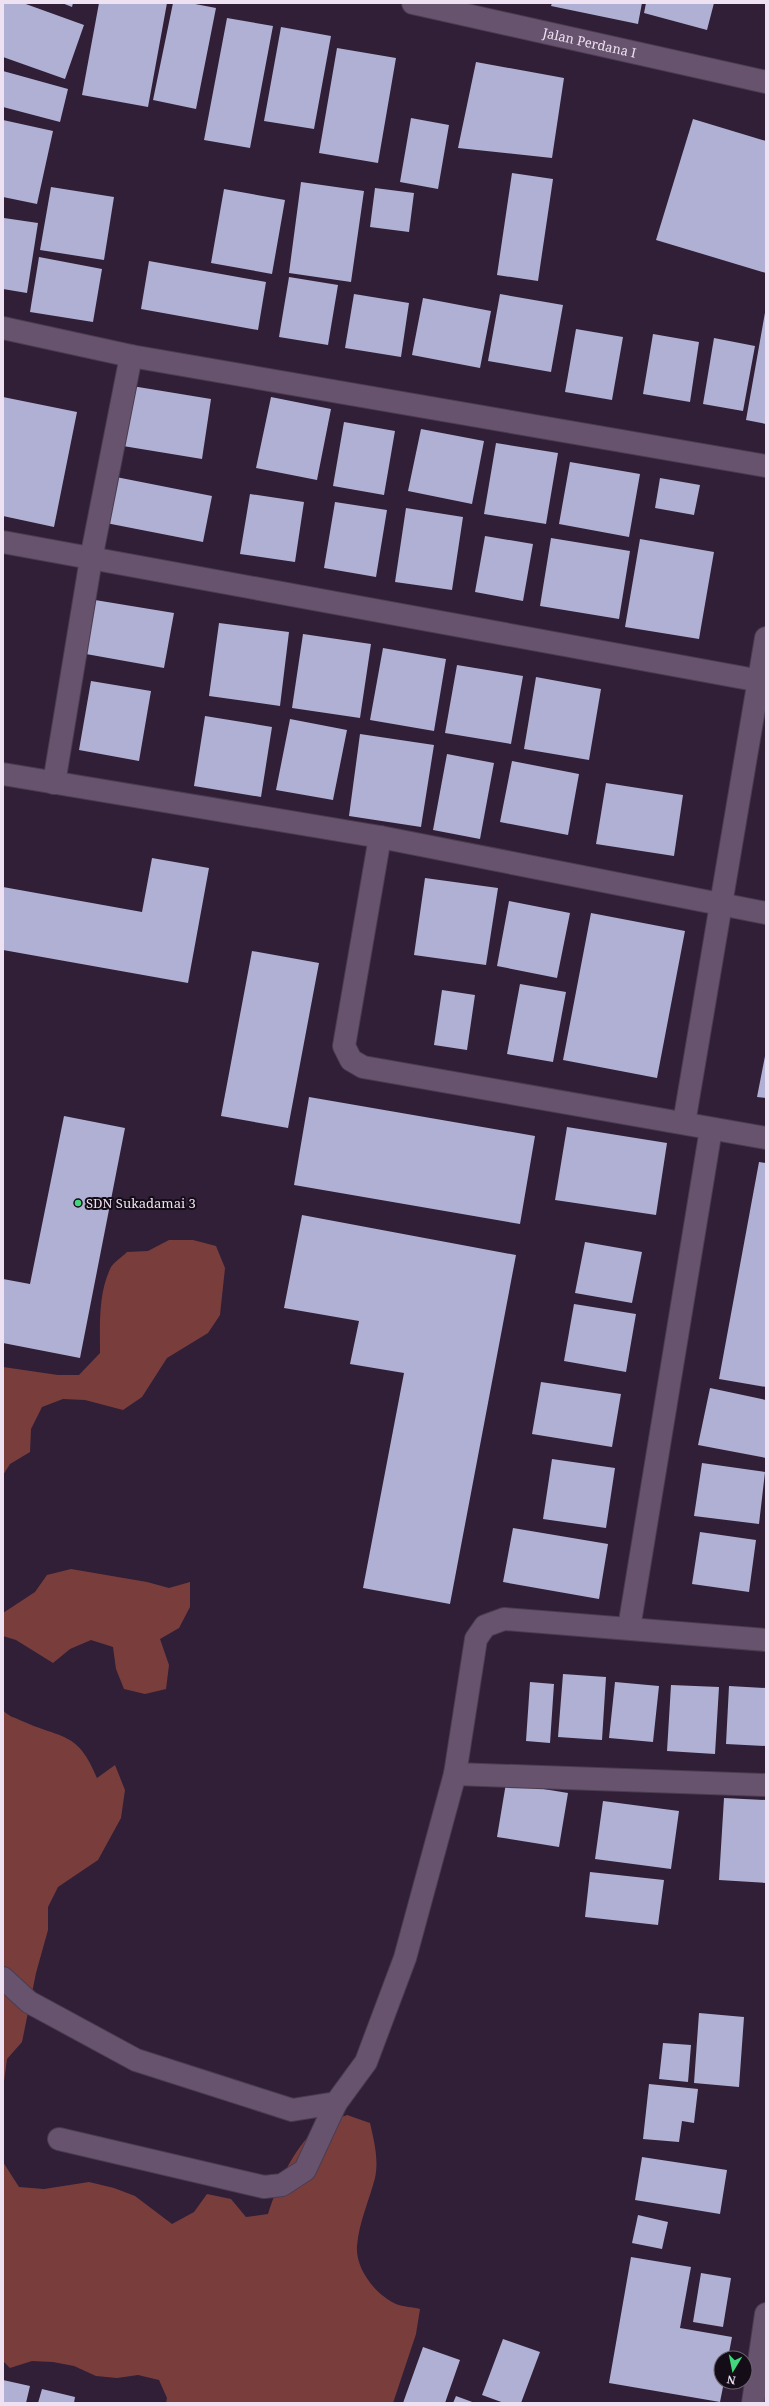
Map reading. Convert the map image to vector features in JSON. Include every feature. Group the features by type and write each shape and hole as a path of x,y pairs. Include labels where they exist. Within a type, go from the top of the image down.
{"street":[{"name":"Jalan Perdana I","path":"413,3 766,82"},
{"path":"3,328 131,356 766,466"},
{"path":"54,783 91,559 131,356"},
{"path":"3,542 762,681"},
{"path":"684,1123 720,905 762,681 766,638"},
{"path":"3,774 380,837 766,913"},
{"path":"380,837 344,1046 351,1060 363,1067 766,1138"},
{"path":"629,1628 712,1129"},
{"path":"59,2139 264,2187 282,2185 305,2170 336,2103 366,2062 404,1958 455,1774 476,1639 485,1626 504,1619 766,1640"},
{"path":"455,1774 766,1785"},
{"path":"3,1978 29,2002 136,2060 292,2110 336,2103"},
{"path":"753,2403 766,2314"}],"shaded area":[{"path":"169,1240 193,1240 216,1246 225,1268 220,1315 208,1333 167,1358 142,1397 123,1410 85,1400 63,1399 42,1407 31,1429 30,1452 10,1464 3,1475 3,1367 58,1375 79,1375 100,1353 102,1299 111,1267 127,1252 148,1251"},
{"path":"71,1569 147,1582 169,1588 190,1582 190,1607 179,1628 160,1639 169,1665 166,1689 145,1694 124,1689 116,1669 113,1647 91,1640 70,1649 53,1663 16,1640 3,1636 3,1613 35,1592 47,1575"},
{"path":"3,1710 12,1717 58,1735 75,1744 83,1752 97,1778 115,1765 125,1790 121,1818 98,1860 58,1887 48,1907 48,1930 36,1973 22,2042 7,2059 3,2089"},
{"path":"347,2115 370,2123 376,2157 375,2178 358,2237 357,2255 359,2264 374,2288 388,2300 402,2306 420,2309 416,2334 393,2403 166,2403 167,2398 159,2380 138,2375 117,2378 96,2376 74,2366 53,2362 32,2361 10,2368 3,2361 3,2162 19,2187 44,2189 89,2182 114,2188 135,2196 172,2224 194,2212 207,2194 231,2199 246,2217 268,2214 289,2164 305,2140 324,2124"}],"building":[{"path":"3,3 23,3 84,25 65,79 3,57"},
{"path":"62,3 73,3 72,7"},
{"path":"99,3 167,3 148,107 82,95"},
{"path":"173,3 190,3 216,8 196,109 153,100"},
{"path":"552,3 642,3 638,24 551,6"},
{"path":"646,3 714,3 707,30 644,13"},
{"path":"227,18 273,26 250,148 204,140"},
{"path":"281,27 331,36 314,129 264,121"},
{"path":"337,48 396,58 378,163 319,153"},
{"path":"476,62 564,78 552,158 458,148"},
{"path":"3,71 68,89 60,122 3,107"},
{"path":"411,118 449,125 438,189 400,182"},
{"path":"693,119 766,141 766,273 656,240"},
{"path":"3,120 53,131 37,204 3,197"},
{"path":"512,173 553,179 538,281 497,275"},
{"path":"301,182 364,191 351,282 289,273"},
{"path":"51,187 114,197 104,260 40,250"},
{"path":"375,188 414,193 409,232 370,227"},
{"path":"224,189 285,200 272,274 211,263"},
{"path":"4,218 38,223 27,293 3,289"},
{"path":"39,257 102,269 93,322 30,312"},
{"path":"149,261 266,282 258,330 141,309"},
{"path":"289,277 338,285 328,345 279,337"},
{"path":"354,294 409,303 401,357 345,348"},
{"path":"500,294 563,305 551,372 488,361"},
{"path":"423,298 491,311 480,368 412,355"},
{"path":"766,307 766,424 746,420"},
{"path":"576,329 623,337 612,400 565,392"},
{"path":"653,334 699,342 690,402 643,394"},
{"path":"714,338 755,346 743,411 703,404"},
{"path":"132,386 211,399 202,459 123,446"},
{"path":"3,397 77,412 54,527 3,516"},
{"path":"271,397 331,409 317,480 256,468"},
{"path":"344,422 395,431 384,495 333,486"},
{"path":"421,429 484,441 472,504 408,491"},
{"path":"496,443 558,453 546,524 484,514"},
{"path":"570,462 640,474 629,537 559,524"},
{"path":"116,477 212,496 203,542 106,523"},
{"path":"660,478 700,485 694,515 655,508"},
{"path":"250,494 304,502 295,562 240,554"},
{"path":"335,502 387,510 376,577 324,568"},
{"path":"406,508 463,517 452,590 395,582"},
{"path":"485,536 533,544 523,601 475,592"},
{"path":"551,538 630,551 619,619 540,606"},
{"path":"640,539 714,552 699,639 625,627"},
{"path":"95,600 174,613 164,668 86,654"},
{"path":"219,623 289,632 280,706 209,696"},
{"path":"303,634 371,644 360,718 292,708"},
{"path":"383,648 446,659 434,731 370,720"},
{"path":"457,665 523,676 511,744 445,733"},
{"path":"536,677 601,689 589,760 524,749"},
{"path":"91,681 151,691 139,761 79,750"},
{"path":"205,716 272,727 261,797 194,786"},
{"path":"290,719 347,730 333,800 276,790"},
{"path":"360,734 434,745 421,827 349,816"},
{"path":"447,754 494,763 480,839 433,830"},
{"path":"512,761 579,774 568,835 500,822"},
{"path":"606,783 683,795 674,856 596,844"},
{"path":"152,858 209,868 188,983 3,950 3,887 142,912"},
{"path":"425,878 498,888 486,965 414,955"},
{"path":"509,901 570,913 557,978 497,966"},
{"path":"591,913 685,931 657,1078 563,1060"},
{"path":"252,951 319,963 288,1128 221,1116"},
{"path":"520,984 566,992 553,1062 507,1054"},
{"path":"442,990 475,995 467,1050 434,1045"},
{"path":"766,1051 766,1098 757,1097"},
{"path":"309,1097 535,1136 520,1224 294,1185"},
{"name":"SDN Sukadamai 3","path":"64,1116 125,1128 80,1358 3,1343 3,1279 30,1284"},
{"path":"567,1127 667,1143 656,1215 555,1200"},
{"path":"759,1162 766,1163 766,1387 719,1379"},
{"path":"302,1215 516,1255 450,1604 363,1588 404,1373 350,1364 359,1321 284,1308"},
{"path":"585,1242 642,1252 632,1303 575,1293"},
{"path":"574,1304 636,1314 626,1372 564,1361"},
{"path":"541,1382 621,1394 612,1447 532,1434"},
{"path":"710,1388 766,1400 766,1458 698,1445"},
{"path":"552,1459 615,1468 606,1528 543,1519"},
{"path":"702,1463 765,1472 759,1524 694,1516"},
{"path":"513,1528 608,1544 599,1599 503,1582"},
{"path":"700,1532 756,1540 749,1592 692,1584"},
{"path":"563,1674 606,1677 602,1740 558,1737"},
{"path":"530,1682 554,1684 550,1743 526,1741"},
{"path":"615,1682 659,1686 653,1742 609,1738"},
{"path":"671,1685 719,1687 715,1754 667,1751"},
{"path":"729,1686 766,1688 766,1746 726,1744"},
{"path":"506,1783 568,1793 559,1847 497,1837"},
{"path":"724,1798 766,1800 766,1883 719,1880"},
{"path":"603,1801 679,1811 671,1869 595,1859"},
{"path":"590,1872 664,1880 658,1925 585,1917"},
{"path":"699,2013 744,2017 739,2087 694,2083"},
{"path":"663,2043 691,2045 688,2082 659,2079"},
{"path":"649,2084 698,2089 694,2123 682,2121 679,2142 643,2139"},
{"path":"642,2157 727,2170 720,2214 635,2200"},
{"path":"638,2215 668,2222 662,2249 632,2243"},
{"path":"631,2257 691,2267 680,2328 732,2337 730,2350 713,2350 713,2390 722,2390 720,2402 609,2383"},
{"path":"701,2273 731,2278 723,2327 693,2322"},
{"path":"503,2339 540,2352 521,2403 504,2403 482,2395"},
{"path":"423,2347 460,2360 445,2403 403,2403"},
{"path":"3,2380 30,2386 26,2403 3,2403"},
{"path":"42,2389 75,2397 74,2403 38,2403"},
{"path":"456,2396 475,2403 453,2403"}],"place":[{"name":"SDN Sukadamai 3","path":"78,1203"}]}
